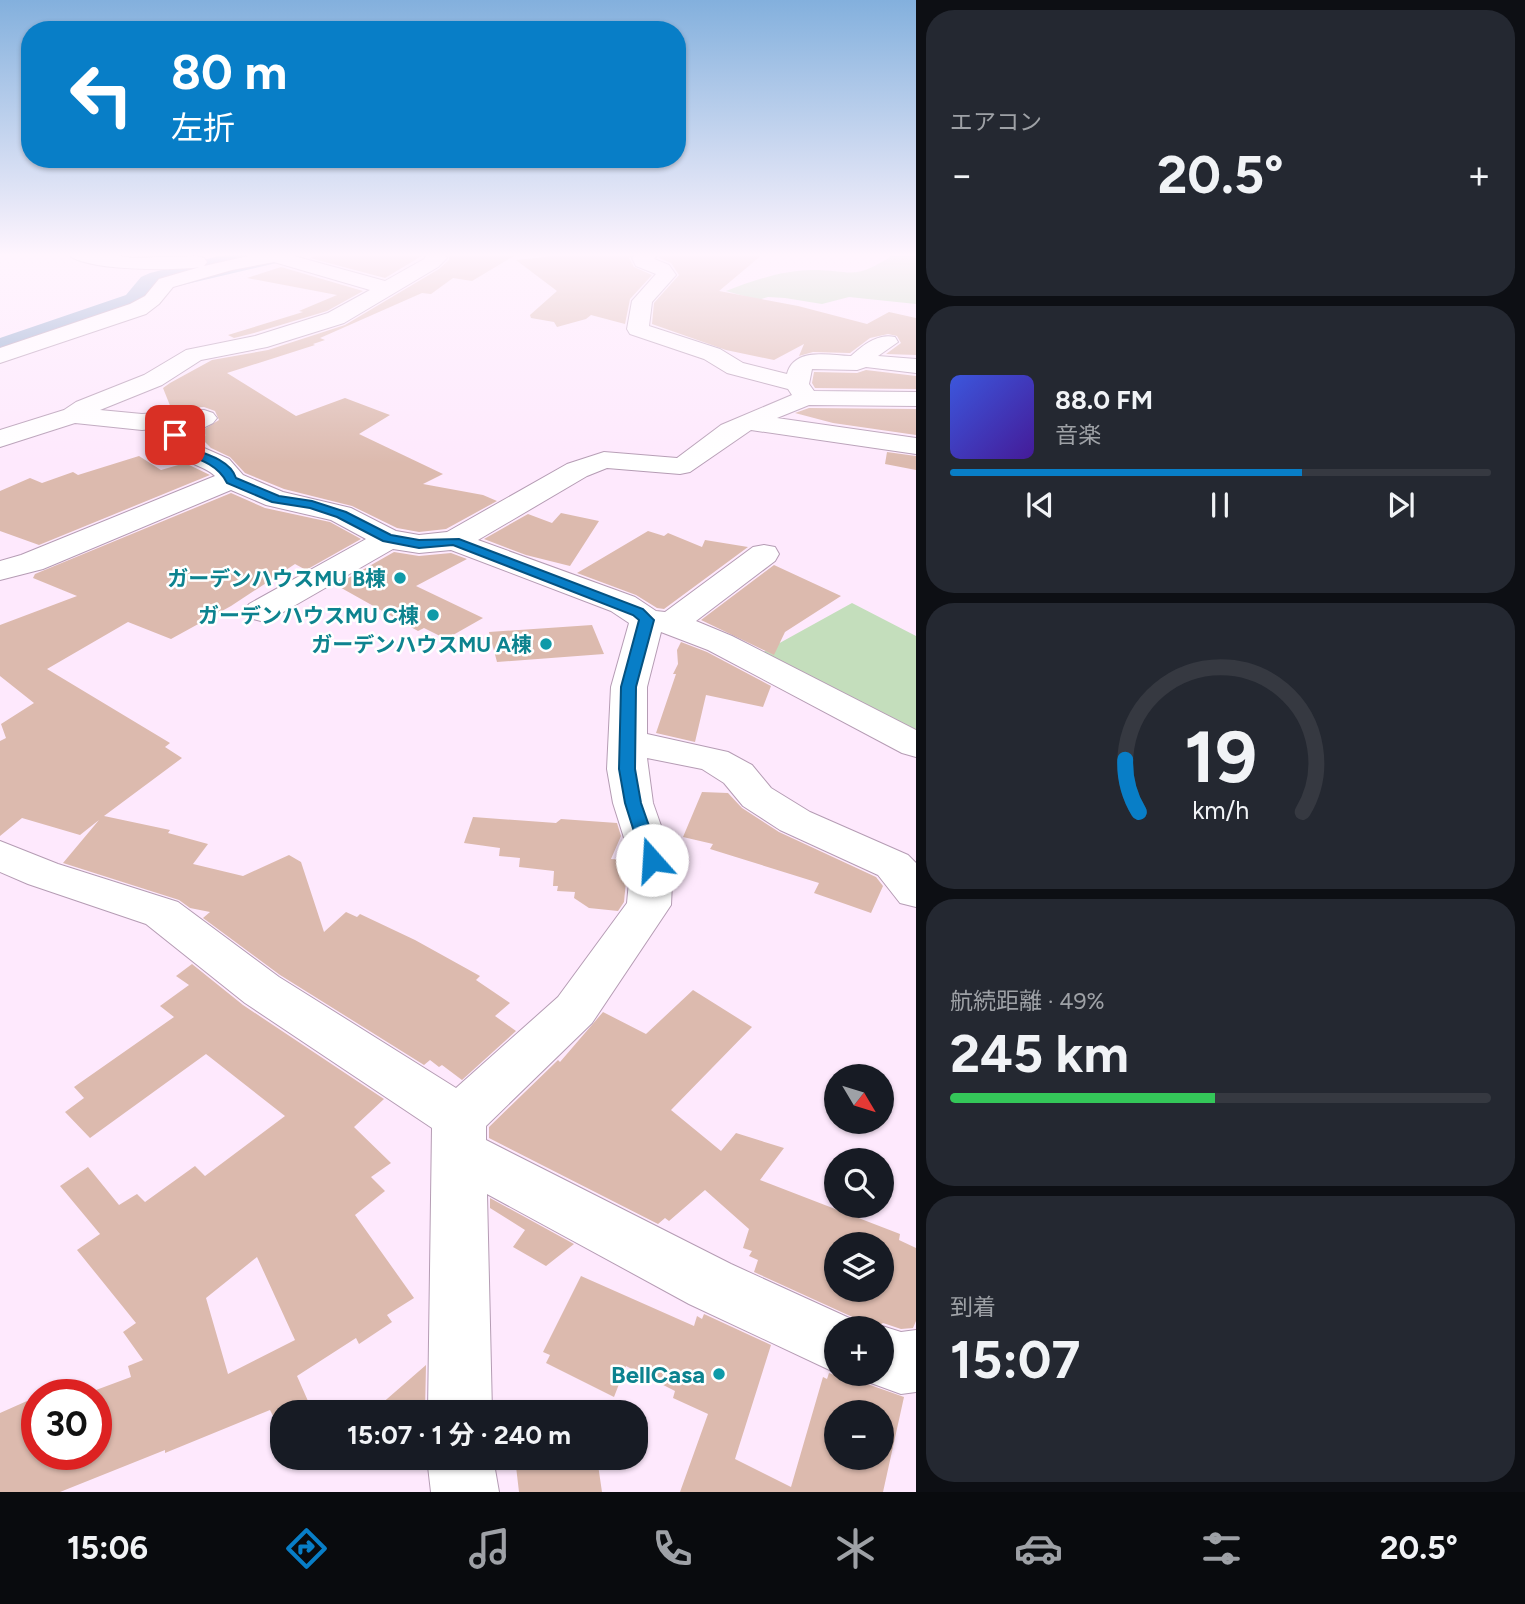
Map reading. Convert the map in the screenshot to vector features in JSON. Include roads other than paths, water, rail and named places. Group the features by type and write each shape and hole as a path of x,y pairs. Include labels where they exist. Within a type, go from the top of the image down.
{"street":[{"path":"0,356 95,324"},
{"path":"0,439 73,415 85,407 153,380 194,355 259,342 318,324"},
{"path":"639,324 638,328 712,354 735,368 802,391 916,400"},
{"path":"802,391 801,365 807,362 858,363 870,351 887,342"},
{"path":"862,359 880,364 916,366"},
{"path":"0,571 32,562 231,480 276,499 312,505 341,514 388,539 419,544 454,541 577,470 611,460 680,466 691,463 719,438 802,391"},
{"path":"73,415 142,422 204,418 177,431 175,435 192,446 189,451 210,459 229,472 231,480"},
{"path":"750,422 916,446"},
{"path":"261,611 388,539"},
{"path":"454,541 720,643 916,745"},
{"path":"460,1400 459,1135 575,1010 649,905 652,860 633,803 627,769 629,687 659,621 764,554"},
{"path":"628,742 714,760 738,774 757,797 795,821 893,865 916,892"},
{"path":"0,855 43,874 162,913 459,1135 575,1211 710,1284 824,1337"},
{"path":"894,1361 901,1363 916,1361"},
{"path":"462,1470 466,1492"}],"waterway":[{"path":"0,350 78,324"}],"place":[{"name":"ガーデンハウスMU B棟","path":"400,578"},
{"name":"ガーデンハウスMU C棟","path":"433,615"},
{"name":"ガーデンハウスMU A棟","path":"546,644"},
{"name":"BellCasa","path":"719,1374"}]}
